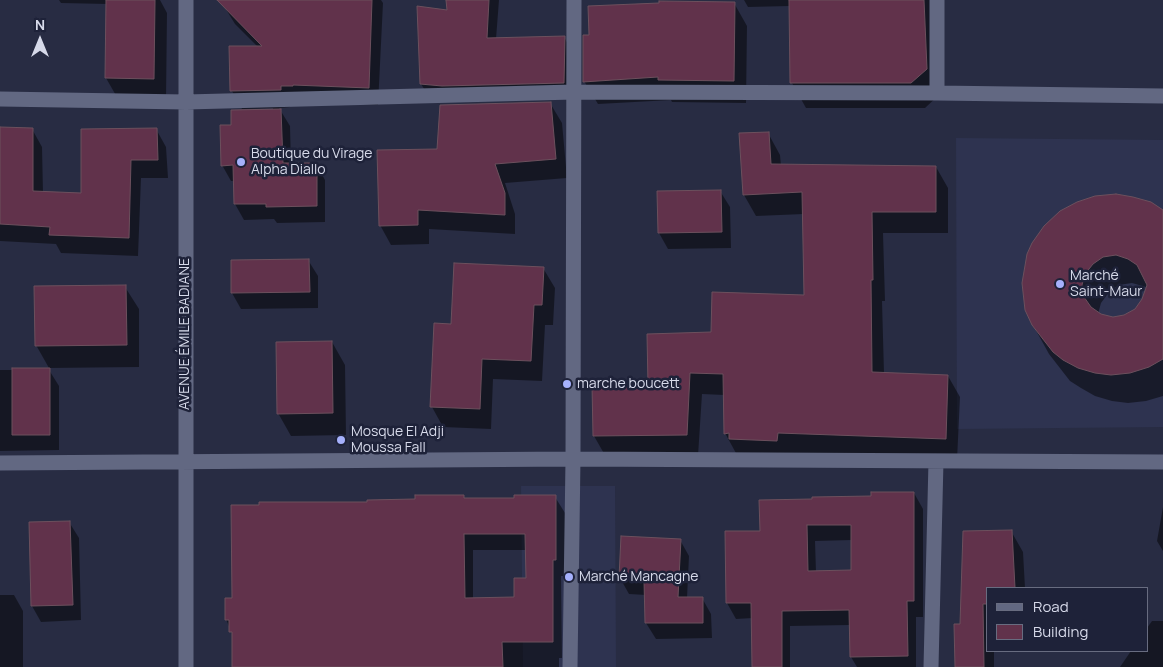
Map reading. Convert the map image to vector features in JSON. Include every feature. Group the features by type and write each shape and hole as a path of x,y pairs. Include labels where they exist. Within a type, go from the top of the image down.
{"street":[{"name":"AVENUE ÉMILE BADIANE","path":"186,0 184,463 186,667"},
{"path":"570,667 573,459 574,0"},
{"path":"937,0 937,93"},
{"path":"0,99 186,102 574,92 1163,96"},
{"path":"0,463 573,459 1163,462"},
{"path":"931,667 936,461"}],"shaded area":[{"name":"Marché Saint-Maur","path":"956,138 1163,140 1163,427 957,429"},
{"name":"Marché Mancagne","path":"521,486 615,486 616,667 523,667"}],"building":[{"path":"106,0 155,0 154,79 105,78"},
{"path":"217,0 372,0 369,88 293,85 281,86 281,90 230,91 229,46 262,46"},
{"path":"446,0 489,0 487,38 565,36 564,83 442,86 420,84 417,6 447,10"},
{"path":"789,0 924,0 927,69 911,83 790,83"},
{"path":"659,1 735,2 734,81 658,80 658,77 583,82 583,35 589,35 588,6 659,3"},
{"path":"551,102 556,159 495,164 505,193 505,215 418,210 418,225 379,226 377,150 437,149 440,105"},
{"path":"281,109 283,163 317,163 317,206 266,207 266,204 234,204 233,165 221,166 220,125 231,125 231,110"},
{"path":"0,127 33,128 33,191 81,193 81,129 157,128 158,160 131,160 129,238 49,235 50,227 0,224"},
{"path":"769,132 771,164 936,166 936,212 872,212 872,372 948,375 946,439 778,433 777,441 729,439 729,433 724,434 723,374 690,373 687,435 593,436 592,385 648,385 647,334 711,332 712,292 804,295 802,192 743,195 739,133"},
{"path":"721,190 722,232 658,233 657,191"},
{"path":"1116,194 1133,197 1151,202 1163,210 1163,359 1149,367 1130,373 1111,375 1095,373 1078,368 1063,360 1053,352 1032,325 1025,310 1022,283 1027,254 1032,243 1044,226 1060,211 1077,202 1095,196","holes":["1116,255 1128,259 1137,265 1147,285 1142,299 1135,309 1124,315 1113,317 1101,314 1091,307 1084,297 1082,285 1085,274 1093,264 1103,257"]},
{"path":"309,259 310,292 231,293 231,260"},
{"path":"454,263 544,267 542,305 534,305 531,361 482,359 480,409 430,407 434,323 451,324"},
{"path":"126,285 127,345 35,346 34,286"},
{"path":"332,341 333,413 277,414 276,342"},
{"path":"12,368 50,368 50,435 12,435"},
{"path":"871,492 914,492 914,601 907,601 908,656 850,657 849,610 782,611 782,667 752,667 751,603 726,603 725,531 760,531 759,500 871,496","holes":["807,525 851,525 851,570 808,571"]},
{"path":"415,495 464,495 464,498 514,498 514,495 556,495 556,560 553,560 553,642 502,642 503,667 232,667 232,632 229,632 229,620 225,620 225,598 232,598 231,505 259,505 259,502 367,502 367,500 415,499","holes":["464,534 525,534 526,578 514,578 514,597 465,598"]},
{"path":"70,521 73,605 31,606 29,522"},
{"path":"1012,530 1015,587 986,587 986,604 983,604 984,667 955,667 954,624 960,624 963,531"},
{"path":"621,536 681,539 678,597 703,597 703,623 645,623 644,580 619,578"}],"place":[{"name":"Boutique du Virage Alpha Diallo","path":"241,162"},
{"name":"Marché Saint-Maur","path":"1060,284"},
{"name":"marche boucett","path":"567,384"},
{"name":"Mosque El Adji Moussa Fall","path":"341,440"},
{"name":"Marché Mancagne","path":"569,577"}]}
